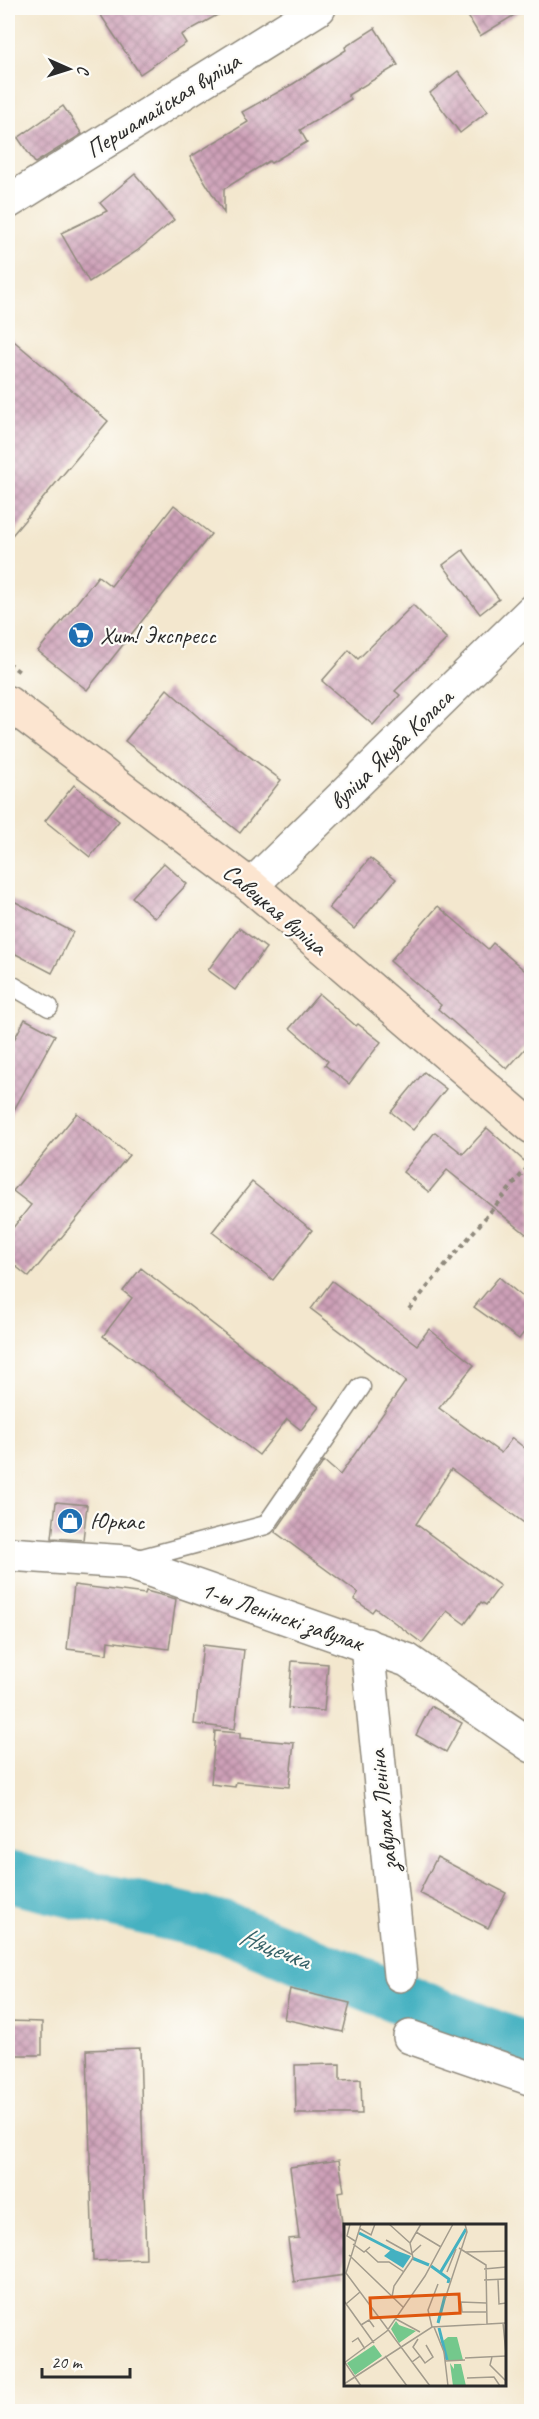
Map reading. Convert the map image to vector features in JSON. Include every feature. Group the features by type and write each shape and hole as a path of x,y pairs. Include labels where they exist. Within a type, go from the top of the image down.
{"street":[{"name":"Першамайская вуліца","path":"8,202 319,8"},
{"name":"вуліца Якуба Коласа","path":"251,886 531,611"},
{"name":"Савецкая вуліца","path":"8,703 251,886 531,1127"},
{"name":"1-ы Ленінскі завулак","path":"8,1554 127,1562 367,1645 407,1660 531,1746"},
{"name":"завулак Леніна","path":"367,1645 400,1975"},
{"path":"410,2037 531,2079"}],"lane":[{"path":"8,983 49,1007"},
{"path":"127,1562 266,1525 361,1387"}],"path":[{"path":"8,663 27,677"},
{"path":"409,1309 531,1162"}],"building":[{"path":"96,8 230,8 181,35 186,43 140,74"},
{"path":"463,8 526,8 480,36"},
{"path":"375,28 398,65 348,95 351,99 300,130 307,142 271,163 269,161 224,189 224,213 190,157 248,122 242,112 293,84 346,50 345,47"},
{"path":"458,71 488,111 460,133 430,93"},
{"path":"63,106 82,134 35,163 18,138"},
{"path":"135,174 174,220 137,251 89,282 61,233 107,211 100,203"},
{"path":"8,336 108,421 8,540"},
{"path":"174,505 211,534 87,690 38,651 98,576 111,586"},
{"path":"463,550 499,599 480,614 443,565"},
{"path":"413,605 447,639 395,691 400,695 373,725 322,681 349,650 358,659"},
{"path":"167,689 205,723 281,780 240,833 125,741"},
{"path":"74,785 119,821 90,857 45,821"},
{"path":"370,858 396,879 354,929 329,908"},
{"path":"164,863 187,884 155,918 132,897"},
{"path":"8,898 73,932 52,973 8,950"},
{"path":"438,906 488,949 493,943 531,976 531,1042 507,1069 438,1009 441,1005 390,961"},
{"path":"239,928 266,948 235,990 208,970"},
{"path":"319,994 356,1026 358,1024 381,1042 349,1084 325,1065 328,1061 290,1028"},
{"path":"25,1019 55,1035 8,1121 8,1051"},
{"path":"424,1072 446,1089 413,1130 391,1112"},
{"path":"77,1113 129,1155 29,1277 8,1260 8,1234 31,1205 13,1191"},
{"path":"487,1128 531,1167 531,1238 447,1170 429,1192 403,1172 435,1132 463,1154"},
{"path":"252,1182 312,1230 273,1280 212,1232"},
{"path":"141,1268 319,1407 301,1430 287,1419 259,1455 103,1336 132,1298 123,1291"},
{"path":"499,1277 531,1304 531,1323 519,1339 474,1307"},
{"path":"332,1281 417,1345 429,1329 474,1365 439,1408 501,1453 512,1438 531,1453 531,1528 451,1469 416,1524 500,1586 486,1605 481,1602 465,1624 447,1611 422,1643 375,1608 372,1612 354,1599 358,1593 275,1532 324,1461 340,1475 406,1381 311,1309"},
{"path":"56,1502 87,1505 83,1540 52,1538"},
{"path":"74,1585 145,1594 146,1591 176,1599 169,1649 108,1641 107,1654 67,1649"},
{"path":"203,1645 244,1650 235,1729 194,1724"},
{"path":"292,1661 328,1664 324,1711 288,1708"},
{"path":"431,1706 462,1723 446,1752 416,1735"},
{"path":"215,1731 240,1733 240,1738 294,1743 289,1787 236,1782 235,1787 211,1784"},
{"path":"437,1857 506,1893 488,1928 419,1893"},
{"path":"290,1989 350,2003 343,2032 284,2019"},
{"path":"8,2021 42,2022 42,2055 8,2055"},
{"path":"140,2048 146,2259 93,2261 87,2050"},
{"path":"340,2064 340,2080 361,2079 362,2114 296,2114 295,2065"},
{"path":"339,2160 344,2191 338,2192 344,2239 344,2275 294,2282 288,2239 299,2238 290,2167"}],"waterway":[{"name":"Няцечка","path":"8,1877 226,1928 532,2051"}],"place":[{"name":"Хит! Экспресс","path":"81,635"},
{"name":"Юркас","path":"70,1521"}]}
